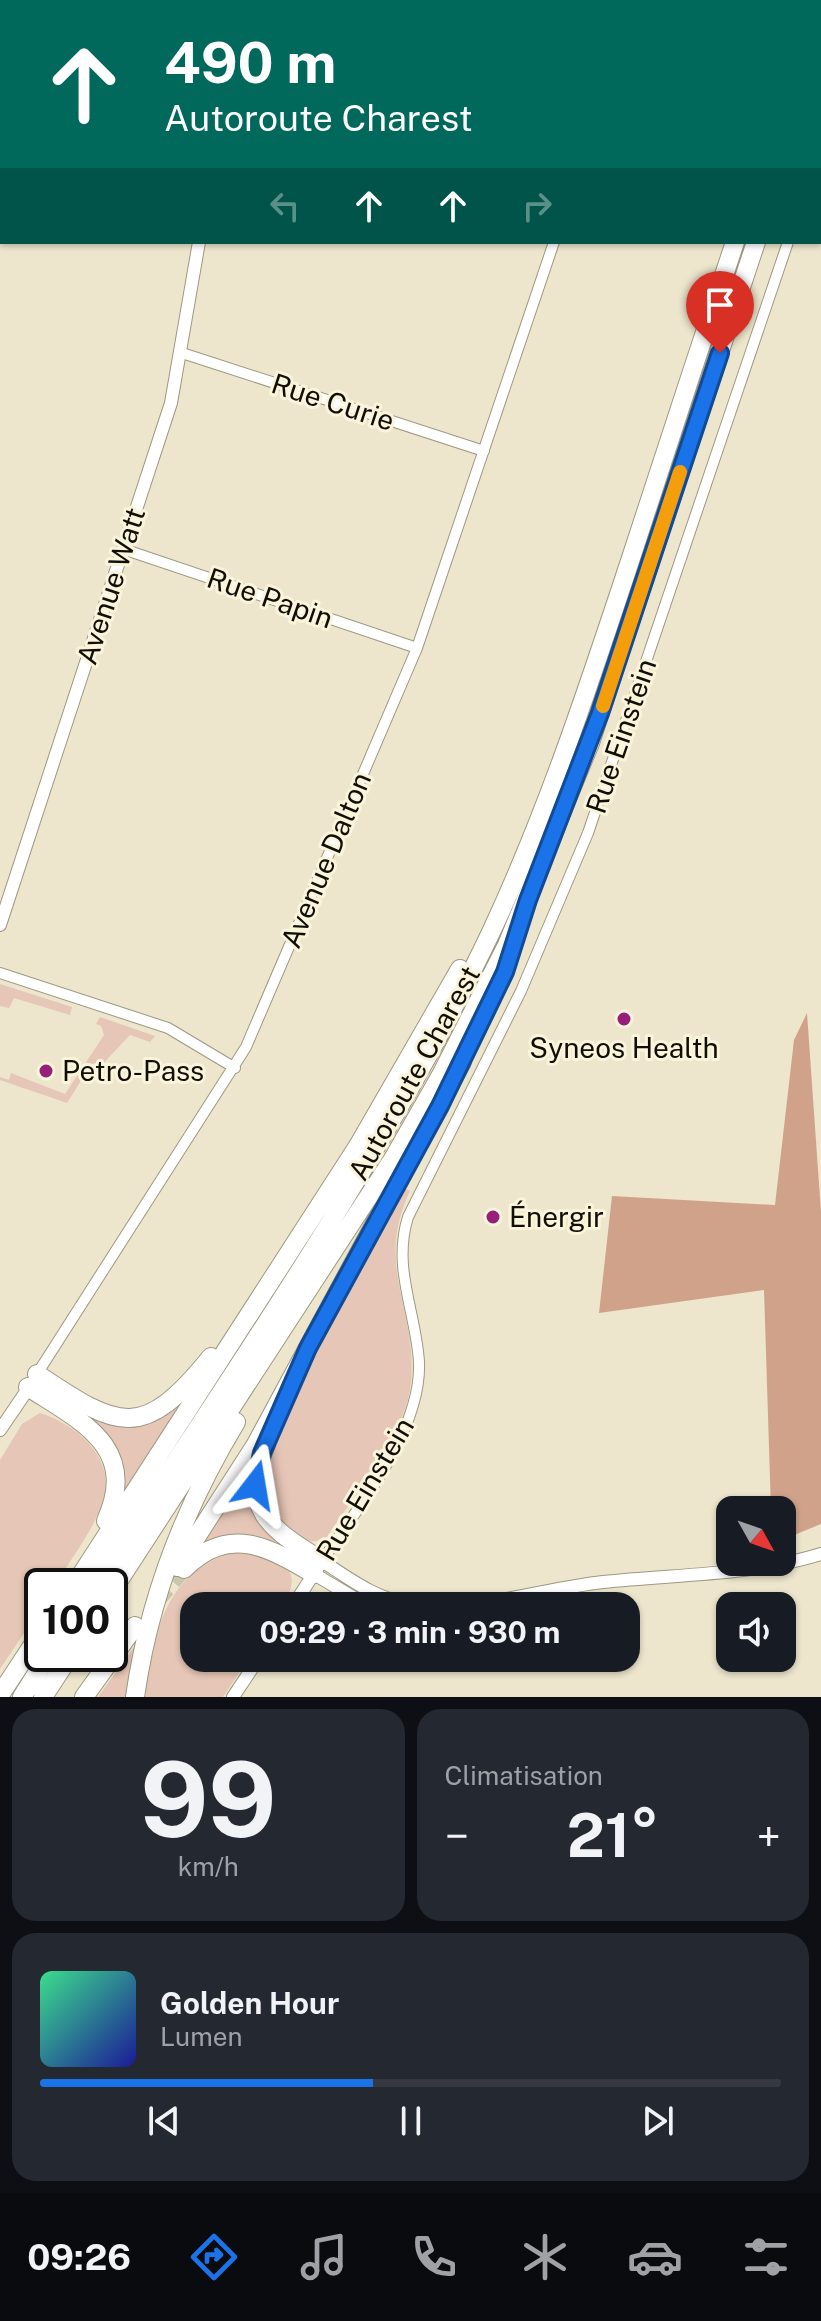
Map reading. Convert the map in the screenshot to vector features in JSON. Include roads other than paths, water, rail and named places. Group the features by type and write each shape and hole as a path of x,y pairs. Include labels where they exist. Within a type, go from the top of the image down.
{"highway":[{"name":"Autoroute Charest","path":"106,1568 400,1108 484,947 545,807 594,671 734,244"},
{"name":"Autoroute Charest","path":"127,1568 393,1159 469,1023 528,900 595,728 755,244"},
{"path":"83,1568 298,1239 420,1041 545,807"},
{"path":"318,1568 277,1551 241,1543 211,1549 179,1570 232,1486 478,1030 505,972 528,900"},
{"path":"135,1697 157,1594 188,1510 218,1452 363,1216 393,1159"},
{"path":"33,1381 104,1415 134,1418 158,1410 201,1369 298,1239"},
{"path":"308,1348 262,1453 255,1485 259,1505 269,1523 318,1568"},
{"path":"33,1381 94,1430 104,1442 114,1464 113,1506 80,1568"},
{"path":"84,1697 135,1626"},
{"path":"0,1695 24,1658"},
{"path":"22,1697 38,1672"},
{"path":"43,1697 59,1672"}],"street":[{"name":"Avenue Watt","path":"0,925 171,403 199,244"},
{"name":"Avenue Dalton","path":"0,1430 235,1068 417,648 553,244"},
{"name":"Rue Einstein","path":"302,1592 398,1441 413,1409 419,1362 401,1258 408,1217 521,991 578,858 787,244"},
{"name":"Rue Curie","path":"182,353 484,451"},
{"name":"Rue Papin","path":"123,549 417,648"},
{"path":"0,973 168,1028 235,1068"},
{"path":"548,1592 603,1582 752,1570 821,1554"},
{"path":"318,1568 373,1592"},
{"path":"318,1568 350,1592"},
{"path":"233,1697 250,1672"}],"tunnel":[{"path":"155,1602 180,1572"}],"place":[{"name":"Syneos Health","path":"624,1019"},
{"name":"Petro-Pass","path":"46,1071"},
{"name":"Énergir","path":"493,1217"}]}
